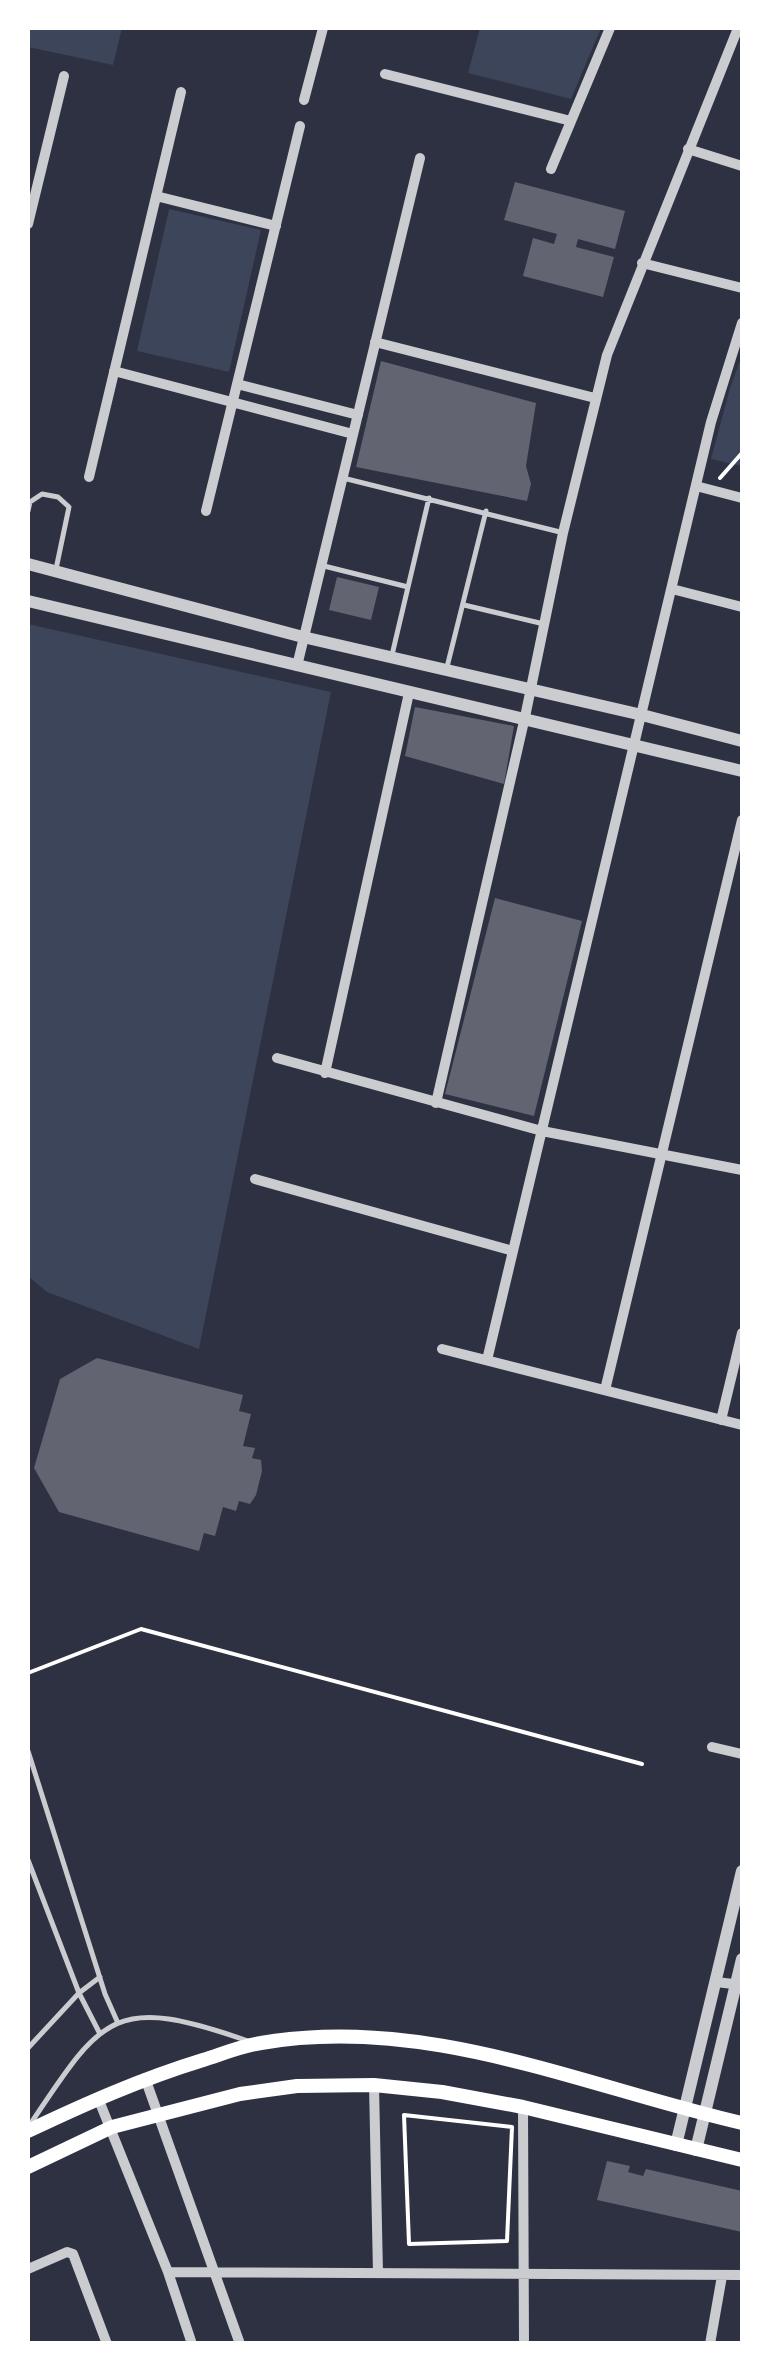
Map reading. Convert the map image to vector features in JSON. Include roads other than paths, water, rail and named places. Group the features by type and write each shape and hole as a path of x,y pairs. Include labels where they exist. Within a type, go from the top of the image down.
{"main road":[{"path":"28,2130 145,2078 256,2044 330,2037 443,2046 742,2122"},
{"path":"28,2168 112,2127 240,2094 296,2086 374,2085 524,2106 742,2160"}],"street":[{"path":"304,100 323,28"},
{"path":"551,169 610,28"},
{"path":"436,1103 563,533 607,355 738,28"},
{"path":"385,74 571,122"},
{"path":"28,224 64,76"},
{"path":"88,477 181,92"},
{"path":"206,511 300,126"},
{"path":"688,150 742,166"},
{"path":"297,666 420,158"},
{"path":"156,196 276,226"},
{"path":"642,263 742,288"},
{"path":"487,1360 711,422 742,323"},
{"path":"375,342 595,398"},
{"path":"114,371 352,434"},
{"path":"237,384 358,415"},
{"path":"696,486 742,498"},
{"path":"28,564 304,637 642,714 742,741"},
{"path":"672,589 742,606"},
{"path":"28,601 742,770"},
{"path":"325,1073 409,692"},
{"path":"605,1390 742,820"},
{"path":"277,1058 542,1131 742,1170"},
{"path":"255,1178 513,1252"},
{"path":"721,1420 742,1333"},
{"path":"442,1349 742,1425"},
{"path":"712,1748 742,1754"},
{"path":"676,2146 742,1870"},
{"path":"696,2150 740,1984 742,1959"},
{"path":"716,1982 740,1984"},
{"path":"145,2078 240,2344"},
{"path":"374,2085 378,2273"},
{"path":"98,2098 168,2272 192,2344"},
{"path":"524,2106 524,2344"},
{"path":"28,2268 66,2252 74,2254 106,2344"},
{"path":"168,2272 742,2276"},
{"path":"710,2344 722,2276"}],"lane":[{"path":"342,478 563,533"},
{"path":"28,511 30,502 42,494 58,497 70,508 56,572"},
{"path":"391,658 429,498"},
{"path":"446,670 486,511"},
{"path":"322,566 408,587"},
{"path":"464,604 544,624"},
{"path":"28,1750 117,2021"},
{"path":"28,1860 99,2033"},
{"path":"28,2048 80,1993 101,1977"},
{"path":"28,2130 74,2058 117,2021 165,2017 195,2022 256,2044"}]}
